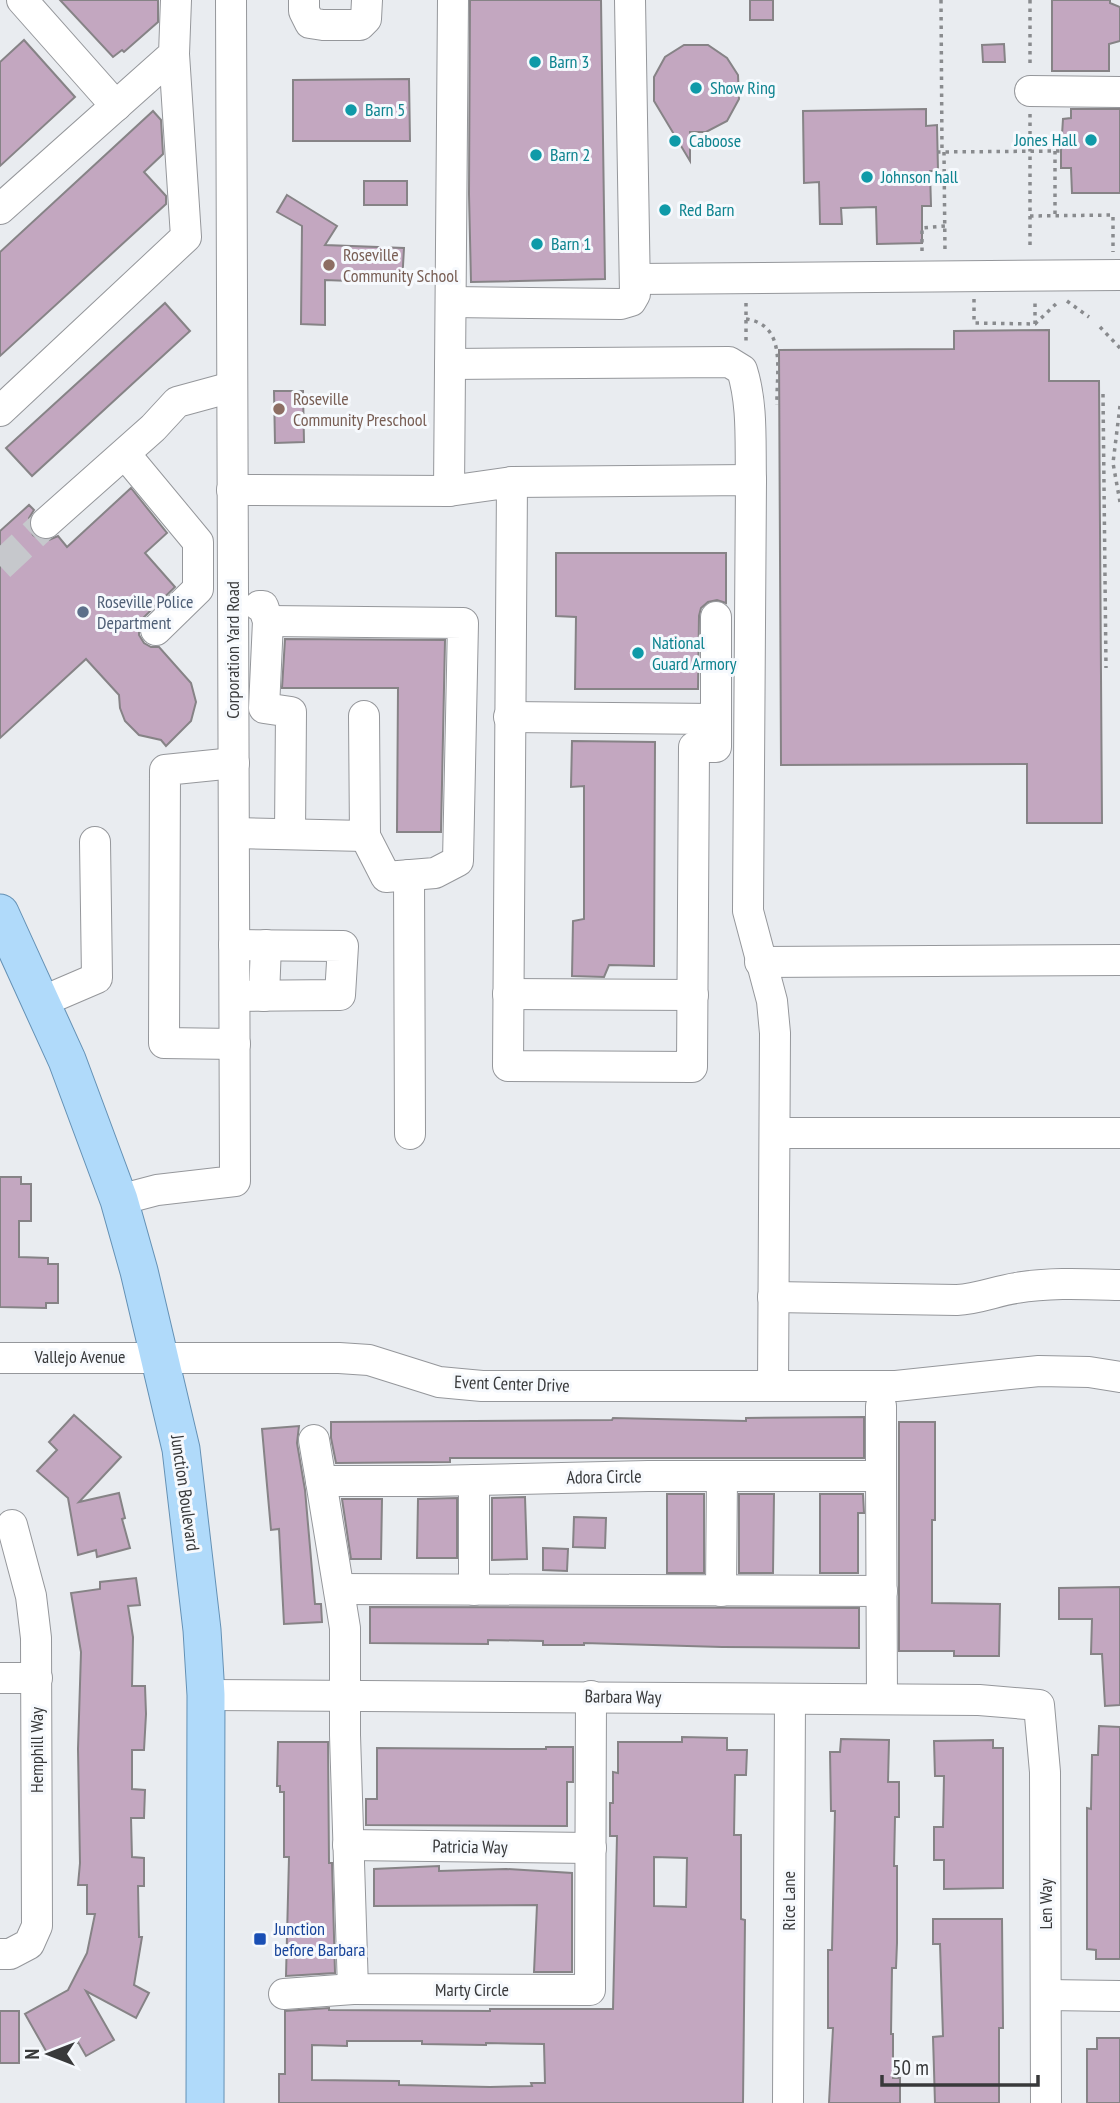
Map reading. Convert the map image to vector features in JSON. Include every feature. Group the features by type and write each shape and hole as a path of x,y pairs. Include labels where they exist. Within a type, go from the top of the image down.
{"main road":[{"name":"Junction Boulevard","path":"0,913 67,1060 119,1200 181,1448 202,1630 206,1695 205,2103"}],"street":[{"path":"0,5 6,0"},
{"path":"22,0 116,106"},
{"path":"0,411 186,237 174,54 176,0"},
{"name":"Corporation Yard Road","path":"119,1200 157,1190 235,1181 234,1044 249,996 234,944 231,0"},
{"path":"304,0 304,11 310,23 323,25 360,25 366,19 367,0"},
{"path":"449,491 453,0"},
{"path":"451,302 631,302 635,294 635,279 630,0"},
{"path":"0,209 174,54"},
{"path":"1030,91 1120,92"},
{"path":"635,279 1117,275"},
{"path":"450,364 729,362 742,370 750,420 751,480 748,911 773,1012 774,1297 778,1386"},
{"path":"46,523 125,454 177,402 232,387"},
{"path":"125,454 198,542 198,589 156,630"},
{"path":"232,490 449,491 512,482 751,480"},
{"path":"512,482 508,1066 692,1067 694,747 716,747 716,617"},
{"path":"233,606 263,606 268,621 264,708 291,712 290,834"},
{"path":"268,621 463,623 458,861 435,873 386,877 365,836 364,716"},
{"path":"509,717 716,719"},
{"path":"233,763 165,770 164,1043 234,1044"},
{"path":"234,833 365,836"},
{"path":"41,1002 96,978 95,842"},
{"path":"410,875 411,1134"},
{"path":"234,944 343,946 340,995 249,996 266,945"},
{"path":"760,962 1120,960"},
{"path":"508,994 693,995"},
{"path":"775,1133 1120,1133"},
{"path":"774,1297 970,1300 1016,1288 1070,1283 1120,1285"},
{"name":"Vallejo Avenue","path":"0,1358 159,1357"},
{"name":"Event Center Drive","path":"159,1357 369,1360 439,1382 482,1386 896,1386 1040,1371 1089,1372 1120,1377"},
{"path":"881,1406 882,1699"},
{"path":"284,1994 353,1989 345,1628 314,1440"},
{"path":"721,1591 722,1476"},
{"name":"Adora Circle","path":"321,1481 881,1476"},
{"path":"474,1480 474,1590"},
{"name":"Hemphill Way","path":"0,1954 10,1954 29,1944 37,1926 37,1678 31,1596 12,1525"},
{"path":"339,1589 882,1591"},
{"path":"0,1678 37,1678"},
{"name":"Barbara Way","path":"206,1695 979,1700 1040,1705"},
{"name":"Marty Circle","path":"353,1989 590,1990 591,1696"},
{"name":"Rice Lane","path":"788,2103 790,1699"},
{"name":"Len Way","path":"1040,1705 1045,1772 1046,2103"},
{"name":"Patricia Way","path":"348,1845 591,1848"},
{"path":"1046,1996 1120,1996"}],"path":[{"path":"941,0 941,152 947,276"},
{"path":"1030,0 1030,216 1035,324"},
{"path":"1055,151 1055,215"},
{"path":"941,152 1061,151"},
{"path":"1030,216 1113,215 1117,275"},
{"path":"945,226 922,228 974,323 1035,324 1062,297"},
{"path":"746,278 746,384"},
{"path":"746,319 759,321 775,337 777,405"},
{"path":"1100,327 1120,348"},
{"path":"1103,394 1105,668"},
{"path":"1120,406 1113,463 1120,502"},
{"path":"1104,463 1113,463"}],"building":[{"path":"60,0 158,0 158,22 124,52 122,50 113,57"},
{"path":"470,0 601,0 605,279 471,282"},
{"path":"750,0 773,0 773,20 750,20"},
{"path":"1052,0 1110,0 1110,3 1120,7 1120,41 1109,44 1109,71 1052,71"},
{"path":"24,40 75,97 0,166 0,62"},
{"path":"1004,44 1005,62 983,62 982,45"},
{"name":"Show Ring","path":"684,45 708,45 727,58 738,75 739,99 727,121 706,132 690,132 690,161 654,101 654,77 665,57"},
{"name":"Barn 5","path":"409,79 410,141 293,141 293,80"},
{"name":"Johnson hall","path":"926,109 926,126 937,125 938,171 930,171 931,206 922,206 922,243 877,244 876,207 841,208 842,224 820,224 819,182 804,183 803,111"},
{"name":"Jones Hall","path":"1071,109 1120,109 1120,193 1072,193 1071,168 1061,168 1063,119 1071,118"},
{"path":"153,111 161,120 163,154 144,172 166,196 166,204 0,356 0,252"},
{"path":"364,181 407,181 407,205 364,205"},
{"path":"287,195 337,226 325,245 404,248 402,283 325,280 325,325 301,324 302,226 277,212"},
{"path":"165,303 190,331 32,476 6,448"},
{"path":"1049,330 1049,381 1099,381 1102,823 1027,823 1027,764 781,765 779,350 954,349 954,331"},
{"path":"274,391 303,391 304,442 275,443"},
{"name":"Roseville Police Department","path":"131,488 167,533 145,553 175,587 143,618 139,635 144,643 159,647 191,683 196,702 191,721 166,746 161,740 139,735 125,721 119,695 86,659 0,738 0,531 29,505 34,510 29,518 33,535 41,540 58,536 67,547"},
{"name":"National Guard Armory","path":"556,553 726,553 726,603 717,600 708,602 701,608 699,616 698,689 575,689 576,617 556,616"},
{"path":"285,639 445,640 441,832 397,832 398,688 282,688"},
{"path":"572,741 655,742 654,966 609,965 604,977 572,976 573,921 584,919 584,786 571,787"},
{"path":"0,1177 21,1177 21,1184 31,1184 31,1221 19,1221 19,1257 48,1258 48,1264 58,1264 58,1303 46,1303 46,1308 0,1307"},
{"path":"74,1415 121,1457 79,1502 119,1493 125,1518 122,1519 130,1548 97,1557 96,1550 78,1555 68,1498 37,1471 57,1450 49,1442"},
{"path":"864,1417 864,1458 450,1458 450,1462 336,1463 331,1438 331,1422 613,1418 746,1421 746,1418"},
{"path":"899,1422 935,1422 932,1603 1000,1604 999,1656 954,1656 954,1651 899,1651"},
{"path":"299,1426 297,1443 305,1490 315,1604 321,1604 322,1622 284,1624 279,1529 271,1530 262,1429"},
{"path":"667,1494 704,1494 704,1573 667,1573"},
{"path":"739,1494 774,1494 773,1573 739,1573"},
{"path":"820,1494 863,1494 864,1513 858,1513 858,1573 820,1573"},
{"path":"525,1497 527,1559 492,1560 492,1498"},
{"path":"457,1498 457,1558 417,1558 418,1499"},
{"path":"342,1499 382,1499 381,1559 351,1559"},
{"path":"574,1517 606,1518 605,1548 573,1547"},
{"path":"543,1548 568,1549 567,1571 543,1570"},
{"path":"136,1578 140,1605 128,1606 133,1637 132,1686 145,1686 146,1714 144,1750 132,1750 132,1789 145,1790 144,1818 131,1818 132,1857 144,1858 144,1886 138,1886 139,1937 142,1937 134,1985 149,1993 136,2018 86,1991 114,2040 86,2056 78,2042 50,2058 25,2014 68,1990 87,1953 95,1914 87,1914 87,1885 78,1885 81,1652 71,1593 100,1589 100,1582"},
{"path":"1120,1587 1120,1705 1105,1706 1102,1654 1091,1654 1092,1619 1059,1619 1059,1588"},
{"path":"370,1607 859,1608 859,1648 584,1643 543,1645 543,1641 488,1640 488,1644 370,1643"},
{"path":"1099,1726 1120,1727 1120,1959 1096,1959 1096,1950 1087,1949 1087,1808 1091,1809 1092,1755 1098,1755"},
{"path":"682,1737 727,1738 727,1750 747,1750 746,1775 735,1775 734,1835 741,1835 741,1919 745,1920 743,2103 279,2103 279,2074 285,2074 285,2011 329,2008 490,2011 613,2009 617,1836 610,1836 610,1803 613,1803 613,1772 618,1773 618,1742 682,1742","holes":["654,1857 687,1858 686,1907 654,1906","347,2041 544,2044 545,2083 490,2087 399,2085 399,2081 312,2080 312,2045 347,2046"]},
{"path":"841,1739 889,1740 888,1782 899,1782 894,1866 897,1866 897,1943 896,1968 892,1968 891,2034 893,2078 900,2078 900,2103 829,2103 833,2028 828,2028 828,1950 832,1950 835,1811 831,1811 830,1752 840,1752"},
{"path":"993,1740 993,1748 1003,1748 1003,1888 944,1889 944,1860 934,1860 934,1827 943,1827 944,1776 935,1776 934,1741"},
{"path":"278,1742 328,1742 329,1863 332,1863 335,1973 286,1976 289,1857 284,1857 284,1792 280,1792 280,1786 277,1786"},
{"path":"573,1747 573,1782 567,1782 567,1826 366,1825 366,1799 377,1799 377,1748"},
{"path":"439,1866 439,1871 506,1869 572,1873 572,1972 534,1972 537,1905 374,1906 374,1869"},
{"path":"933,1919 1002,1919 1003,2028 999,2028 999,2103 935,2103 933,2037 943,2036 940,1944 933,1944"},
{"path":"0,2011 19,2011 19,2063 0,2063"},
{"path":"1097,2038 1120,2038 1120,2103 1087,2103 1087,2049 1097,2049"}],"tunnel":[{"path":"0,566 46,523"}],"place":[{"name":"Barn 3","path":"535,62"},
{"name":"Show Ring","path":"696,88"},
{"name":"Barn 5","path":"351,110"},
{"name":"Jones Hall","path":"1091,140"},
{"name":"Caboose","path":"675,141"},
{"name":"Barn 2","path":"536,155"},
{"name":"Johnson hall","path":"867,177"},
{"name":"Red Barn","path":"665,210"},
{"name":"Barn 1","path":"537,244"},
{"name":"Roseville Community School","path":"329,265"},
{"name":"Roseville Community Preschool","path":"279,409"},
{"name":"Roseville Police Department","path":"83,612"},
{"name":"National Guard Armory","path":"638,653"},
{"name":"Junction before Barbara","path":"260,1939"}]}
